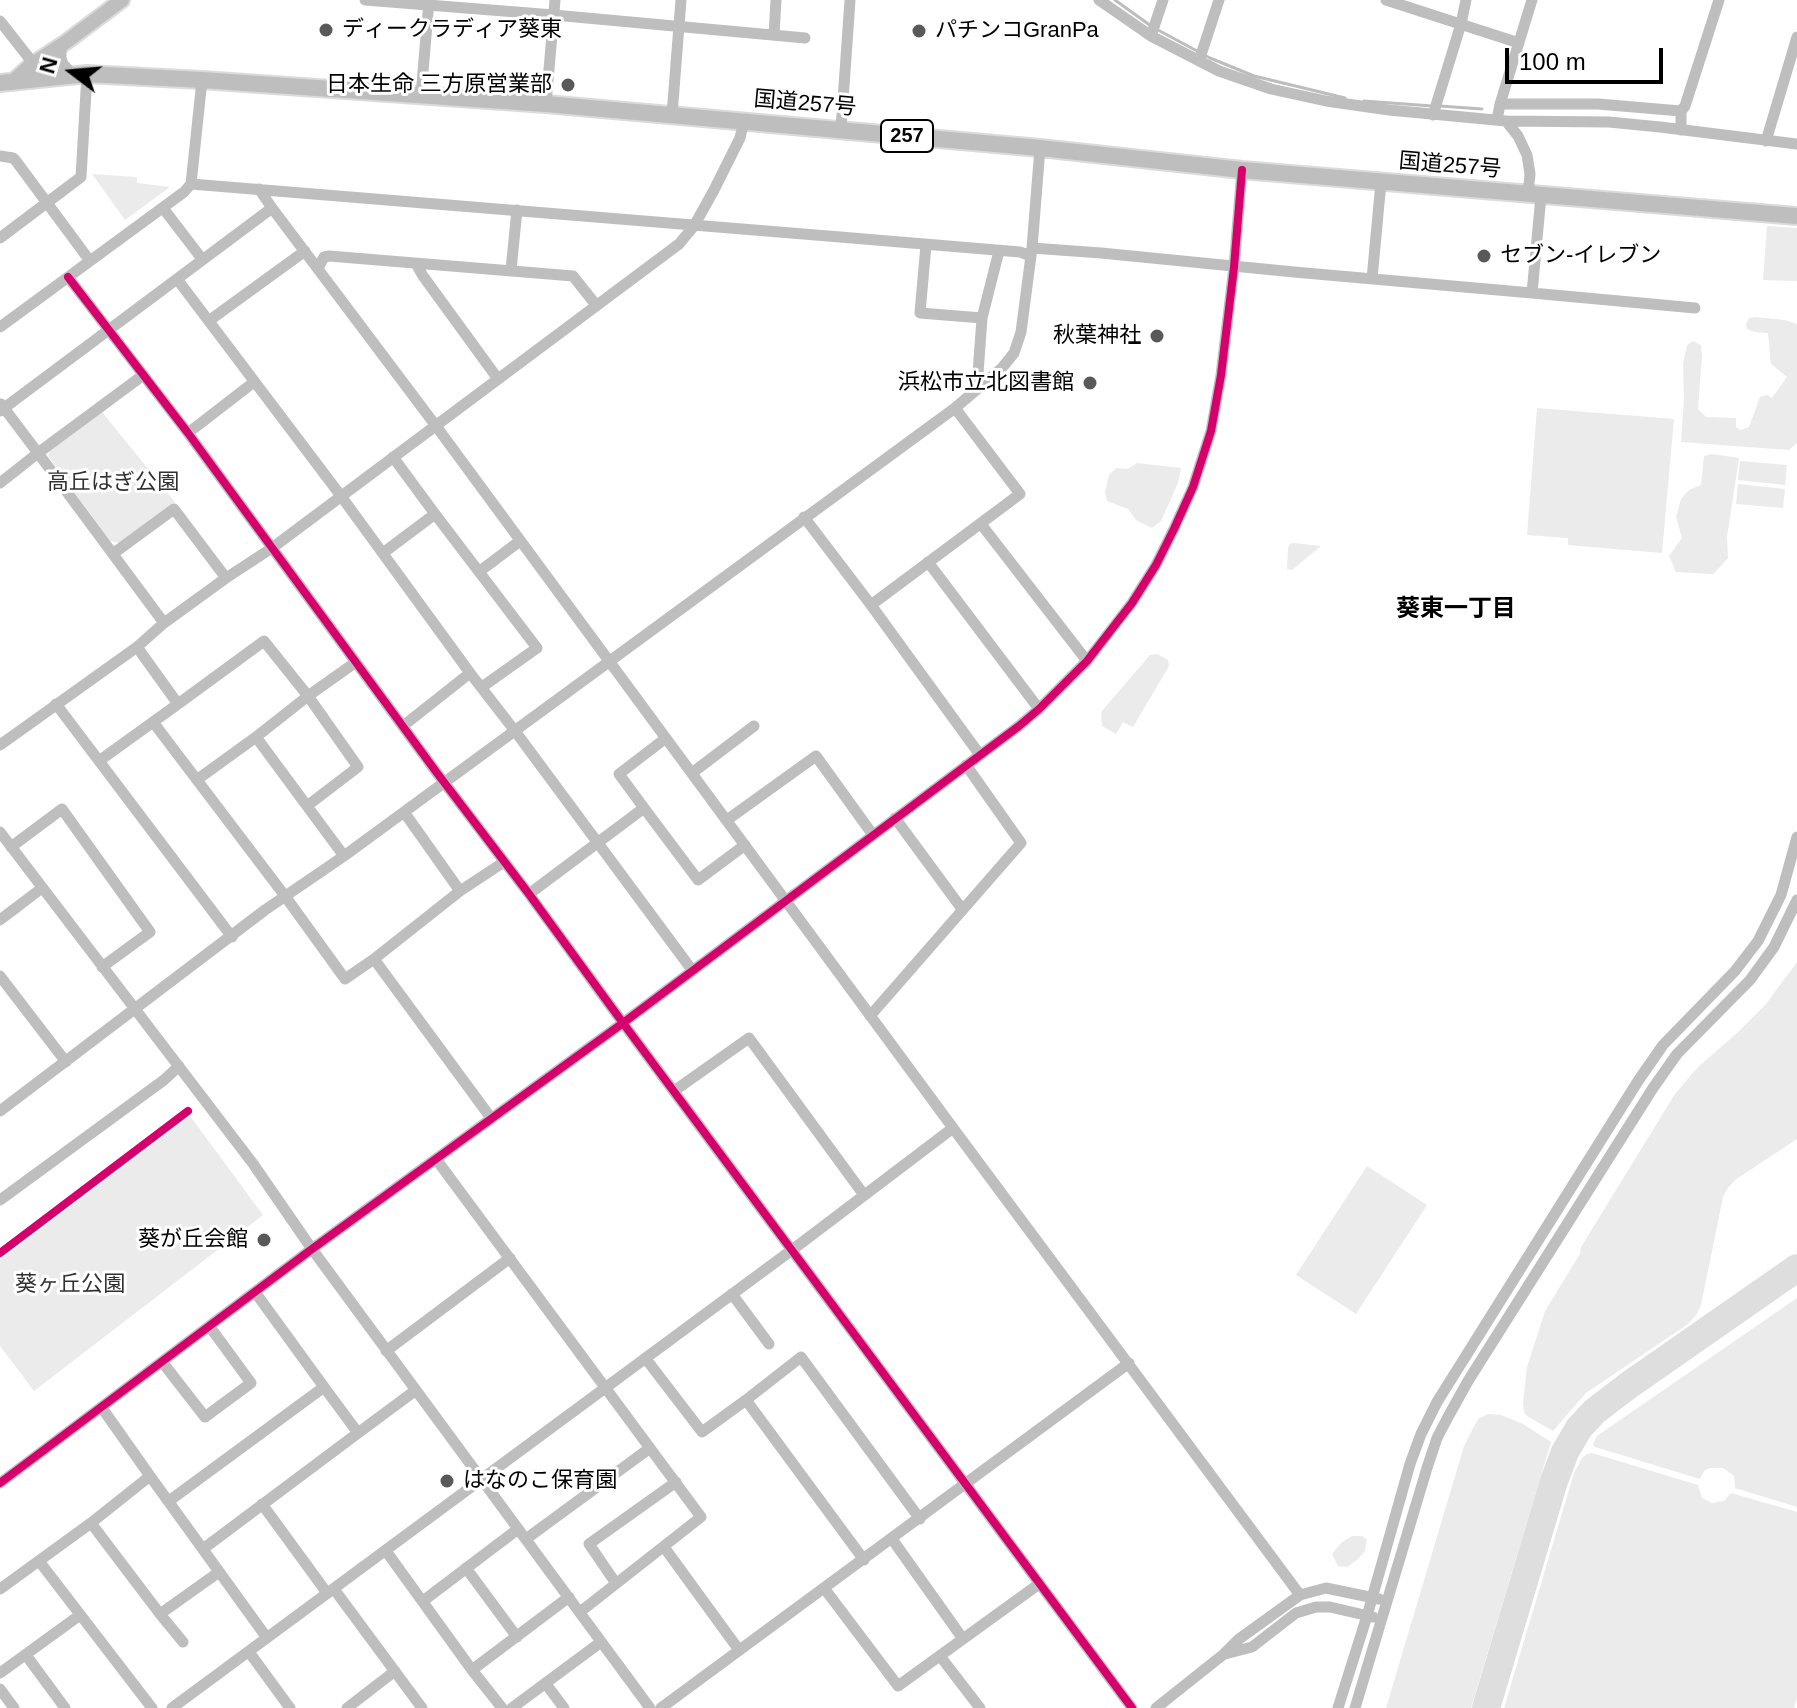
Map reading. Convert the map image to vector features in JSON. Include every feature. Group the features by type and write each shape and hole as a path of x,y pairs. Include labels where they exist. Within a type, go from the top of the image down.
{"highway":[{"name":"国道257号","path":"8,81 80,74 546,104 841,129 1242,170 1797,216"}],"main road":[{"path":"0,90 8,81 122,0"}],"street":[{"path":"365,0 429,2 805,38"},
{"path":"546,104 555,0"},
{"path":"672,115 681,0"},
{"path":"774,35 776,0"},
{"path":"841,129 850,0"},
{"path":"1099,0 1201,56 1219,71 1271,89 1326,101 1435,109 1501,121 1609,122 1797,144"},
{"path":"1153,30 1163,0"},
{"path":"1201,56 1219,0"},
{"path":"1386,0 1519,43"},
{"path":"1428,13 1432,0"},
{"path":"1435,109 1466,0"},
{"path":"1532,0 1500,104 1501,121 1518,136 1527,155 1535,195 1532,293"},
{"path":"1681,130 1681,111 1719,0"},
{"path":"421,95 429,2"},
{"path":"0,21 33,63"},
{"path":"1766,141 1797,37"},
{"path":"0,238 79,179 82,173 80,74 63,64 61,45"},
{"path":"0,327 163,208 191,184 202,80"},
{"path":"1500,104 1598,104 1681,111"},
{"path":"0,745 137,647 164,623 226,578 272,548 679,244 694,226 740,138 744,121"},
{"path":"0,1111 285,896 344,856 955,408 1002,368 1014,353 1021,332 1040,148"},
{"path":"0,156 13,158 90,261"},
{"path":"0,1483 312,1249 787,901 1039,709 1087,661 1132,603 1156,565 1193,487 1211,431 1234,267 1242,170"},
{"path":"1372,279 1381,182"},
{"path":"191,184 999,251 1115,254 1695,308"},
{"path":"259,189 1300,1595"},
{"path":"163,208 202,259"},
{"path":"164,623 1,407 272,208"},
{"path":"511,270 517,210"},
{"path":"926,245 920,313 982,318"},
{"path":"210,320 305,251"},
{"path":"977,387 982,318 999,251"},
{"path":"318,268 324,257 329,256 573,276 596,305"},
{"path":"416,264 498,379"},
{"path":"68,277 188,433 1132,1708"},
{"path":"177,279 692,970"},
{"path":"0,483 142,376"},
{"path":"188,433 254,382"},
{"path":"871,605 1020,494 955,408"},
{"path":"393,457 537,648 482,687"},
{"path":"114,553 174,509 226,578"},
{"path":"383,553 435,514"},
{"path":"804,517 980,755"},
{"path":"981,524 1087,661"},
{"path":"480,571 520,541"},
{"path":"928,562 1039,709"},
{"path":"99,761 264,641 358,767 307,806"},
{"path":"137,647 178,704"},
{"path":"198,779 356,662"},
{"path":"403,726 470,673"},
{"path":"56,704 232,937"},
{"path":"153,722 345,979 460,891 504,862"},
{"path":"692,773 754,726"},
{"path":"256,737 344,856"},
{"path":"666,738 619,774 644,808 698,880 745,845"},
{"path":"727,820 816,756 873,835"},
{"path":"870,1016 1021,843 966,765"},
{"path":"529,894 644,808"},
{"path":"102,967 150,932 62,809 4,839 102,967 179,1066 254,1165 386,1351 650,1708"},
{"path":"404,812 460,891"},
{"path":"895,818 962,909"},
{"path":"1338,1708 1410,1464 1437,1402 1663,1045 1735,971 1758,941 1781,895 1797,837"},
{"path":"0,920 42,888"},
{"path":"1355,1708 1437,1438 1468,1381 1653,1088 1677,1054 1750,980 1774,947 1797,900"},
{"path":"374,959 491,1118"},
{"path":"0,976 66,1062"},
{"path":"674,1091 749,1038 864,1195"},
{"path":"0,1200 179,1066"},
{"path":"172,1708 646,1359 953,1128"},
{"path":"436,1159 701,1517 580,1612"},
{"path":"386,1351 510,1258"},
{"path":"255,1292 358,1433"},
{"path":"732,1294 769,1344"},
{"path":"163,1363 205,1417 251,1383 210,1327"},
{"path":"646,1359 702,1432 801,1357 920,1519"},
{"path":"661,1708 1129,1363"},
{"path":"169,1501 324,1387"},
{"path":"203,1549 416,1390"},
{"path":"746,1400 864,1560"},
{"path":"102,1408 267,1638"},
{"path":"526,1539 650,1448"},
{"path":"0,1589 150,1476"},
{"path":"615,1582 589,1544 676,1482"},
{"path":"262,1504 422,1708"},
{"path":"91,1523 183,1642"},
{"path":"423,1601 518,1529"},
{"path":"892,1539 963,1639"},
{"path":"664,1547 739,1650"},
{"path":"386,1551 502,1708"},
{"path":"39,1561 152,1708"},
{"path":"466,1568 517,1637"},
{"path":"160,1614 219,1572"},
{"path":"824,1588 898,1686 1039,1584"},
{"path":"1156,1708 1239,1639 1300,1595 1326,1588 1388,1601"},
{"path":"472,1670 569,1597"},
{"path":"1224,1654 1252,1647 1296,1613 1316,1607 1330,1607 1382,1620"},
{"path":"0,1673 80,1615"},
{"path":"512,1708 601,1642"},
{"path":"249,1652 286,1707"},
{"path":"26,1655 65,1708"},
{"path":"940,1656 980,1708"},
{"path":"347,1708 395,1671"},
{"path":"546,1684 564,1708"},
{"path":"0,1689 14,1708"}],"green space":[{"path":"92,174 137,177 137,183 170,187 125,220"},
{"path":"1767,226 1797,228 1797,281 1763,280"},
{"path":"1749,318 1797,324 1797,443 1789,450 1681,442 1683,364 1687,345 1693,341 1701,345 1698,409 1706,417 1736,418 1736,427 1741,430 1749,427 1760,397 1767,395 1772,398 1787,377 1771,364 1768,333 1747,329"},
{"path":"1537,408 1674,419 1662,553 1568,545 1568,538 1527,535"},
{"name":"高丘はぎ公園","path":"102,412 175,502 119,543 110,541 48,456 50,451"},
{"path":"1712,454 1739,458 1727,537 1728,558 1713,574 1676,572 1669,556 1682,538 1676,517 1681,499 1689,490 1701,485 1704,456"},
{"path":"1740,461 1787,465 1785,485 1738,480"},
{"path":"1137,463 1181,468 1178,483 1161,521 1152,528 1136,520 1128,509 1107,501 1105,492 1109,475 1116,468 1128,469"},
{"path":"1738,484 1785,489 1783,508 1736,504"},
{"path":"1293,543 1321,546 1292,570 1287,569 1288,548"},
{"path":"1157,654 1168,660 1169,666 1133,727 1123,722 1116,734 1102,726 1101,712 1150,655"},
{"path":"1797,962 1797,1139 1735,1180 1727,1189 1697,1314 1688,1324 1586,1393 1553,1431 1527,1416 1523,1403 1527,1367 1545,1311 1675,1094 1698,1067 1766,1004"},
{"name":"葵ヶ丘公園","path":"190,1116 263,1215 34,1391 0,1346 0,1260"},
{"path":"1367,1166 1427,1205 1356,1314 1296,1275"},
{"path":"1797,1298 1797,1507 1735,1488 1734,1476 1723,1468 1710,1468 1704,1471 1700,1479 1595,1447 1593,1444 1597,1436"},
{"path":"1488,1414 1501,1415 1523,1424 1551,1442 1471,1708 1386,1708 1464,1446 1478,1419"},
{"path":"1592,1453 1698,1485 1702,1498 1712,1503 1724,1501 1731,1493 1797,1512 1797,1698 1794,1708 1504,1708 1574,1473 1582,1458"},
{"path":"1352,1536 1362,1536 1367,1540 1365,1551 1347,1567 1338,1566 1332,1554"}],"waterway":[{"path":"1115,0 1151,26"},
{"path":"1158,30 1210,58 1254,76 1345,98"},
{"path":"1364,101 1432,106"},
{"path":"1440,106 1482,109"}],"taxiway":[{"path":"1486,1708 1554,1481 1565,1452 1579,1428 1595,1411 1629,1385 1797,1268"}],"cycle path":[{"path":"0,1483 1019,726 1087,661 1132,603 1156,565 1193,487 1211,431 1234,267 1242,170"},
{"path":"68,277 188,433 1132,1708"},
{"path":"0,1253 188,1111"}],"place":[{"name":"ディークラディア葵東","path":"326,30"},
{"name":"パチンコGranPa","path":"919,31"},
{"name":"日本生命 三方原営業部","path":"568,85"},
{"name":"セブン-イレブン","path":"1484,256"},
{"name":"秋葉神社","path":"1157,336"},
{"name":"浜松市立北図書館","path":"1090,383"},
{"name":"葵が丘会館","path":"264,1240"},
{"name":"はなのこ保育園","path":"447,1481"}],"district":[{"name":"葵東一丁目","path":"1456,609"}]}
